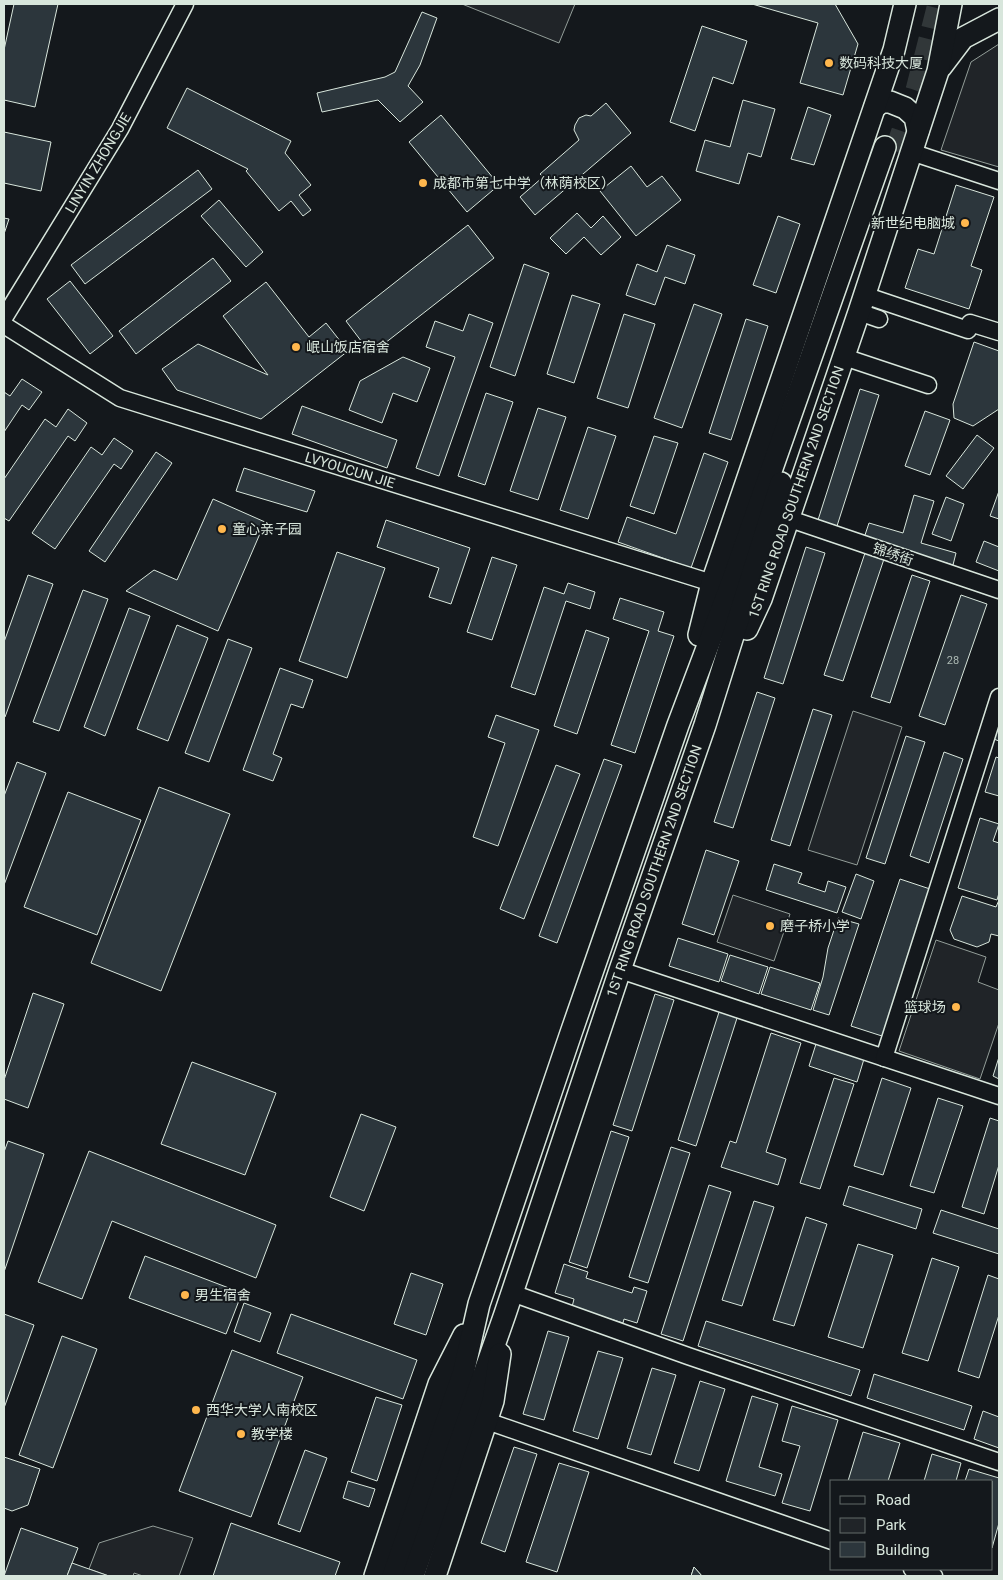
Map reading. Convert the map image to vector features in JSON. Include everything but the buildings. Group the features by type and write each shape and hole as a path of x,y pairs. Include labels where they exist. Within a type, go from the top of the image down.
{"main road":[{"path":"888,4 893,17 894,50"},
{"name":"1ST RING ROAD SOUTHERN 2ND SECTION","path":"393,1576 463,1374 479,1304 678,725 712,583 894,50 905,4"},
{"name":"1ST RING ROAD SOUTHERN 2ND SECTION","path":"413,1576 505,1314 704,725 761,599 787,518 844,357 862,303 897,150 918,131 938,71 951,4"},
{"path":"938,71 963,38 999,19"},
{"path":"875,107 882,102 890,102 905,108 915,117 918,131"},
{"path":"704,725 800,423 897,150"},
{"path":"678,725 897,150"},
{"name":"1ST RING ROAD SOUTHERN 2ND SECTION","path":"375,1576 439,1384 479,1304"},
{"name":"1ST RING ROAD SOUTHERN 2ND SECTION","path":"435,1576 493,1401 505,1314"}],"street":[{"name":"LINYIN ZHONGJIE","path":"4,318 120,129 185,4"},
{"path":"897,150 999,181"},
{"path":"862,303 879,319"},
{"path":"862,303 968,330 970,323 999,332"},
{"name":"LVYOUCUN JIE","path":"4,325 120,398 712,583"},
{"path":"844,357 928,385"},
{"name":"锦绣街","path":"787,518 999,590"},
{"path":"884,1058 999,697"},
{"path":"620,970 999,1096"},
{"path":"512,1293 688,1356 999,1462"},
{"path":"487,1422 830,1540"},
{"path":"915,1570 934,1576"}],"green space":[{"path":"462,4 575,4 559,43"},
{"path":"999,44 999,167 941,150 971,62"},
{"path":"853,711 902,727 857,865 808,850"},
{"path":"733,895 790,914 774,961 717,942"},
{"name":"篮球场","path":"936,940 986,957 978,982 999,990 999,1023 980,1079 899,1051"},
{"path":"153,1526 193,1538 179,1576 143,1576 134,1573 133,1576 109,1576 89,1569 99,1543"}],"tunnel":[{"path":"895,151 916,90 938,4"}],"place":[{"name":"数码科技大厦","path":"829,63"},
{"name":"成都市第七中学（林荫校区）","path":"423,183"},
{"name":"新世纪电脑城","path":"965,223"},
{"name":"岷山饭店宿舍","path":"296,347"},
{"name":"童心亲子园","path":"222,529"},
{"name":"磨子桥小学","path":"770,926"},
{"name":"篮球场","path":"956,1007"},
{"name":"男生宿舍","path":"185,1295"},
{"name":"西华大学人南校区","path":"196,1410"},
{"name":"教学楼","path":"241,1434"}]}
